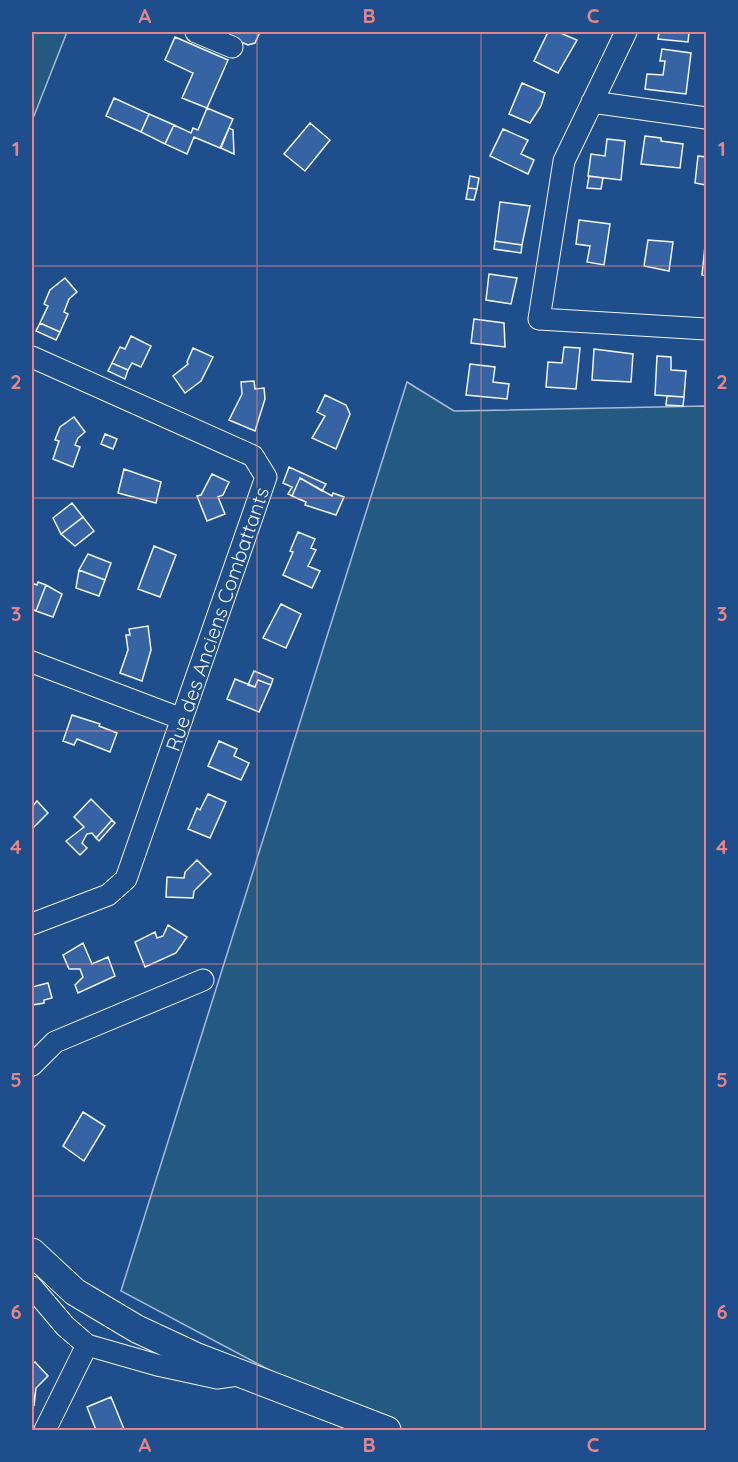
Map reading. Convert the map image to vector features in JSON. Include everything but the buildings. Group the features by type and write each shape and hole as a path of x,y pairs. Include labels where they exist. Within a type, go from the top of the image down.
{"main road":[{"path":"32,1252 75,1292 108,1312 195,1356 387,1431"}],"street":[{"path":"196,32 232,47"},
{"path":"626,32 564,161 539,319 706,329"},
{"path":"592,102 706,118"},
{"name":"Rue des Anciens Combattants","path":"32,357 253,456 266,477 126,879 108,895 32,924"},
{"path":"32,662 182,719"},
{"path":"32,1065 56,1042 203,980"},
{"path":"32,1287 65,1326 87,1345 157,1365 217,1378 241,1374"},
{"path":"45,1431 87,1345"}],"shaded area":[{"path":"32,32 67,32 32,121"},
{"path":"407,382 454,411 706,406 706,1430 382,1430 121,1291"}]}
